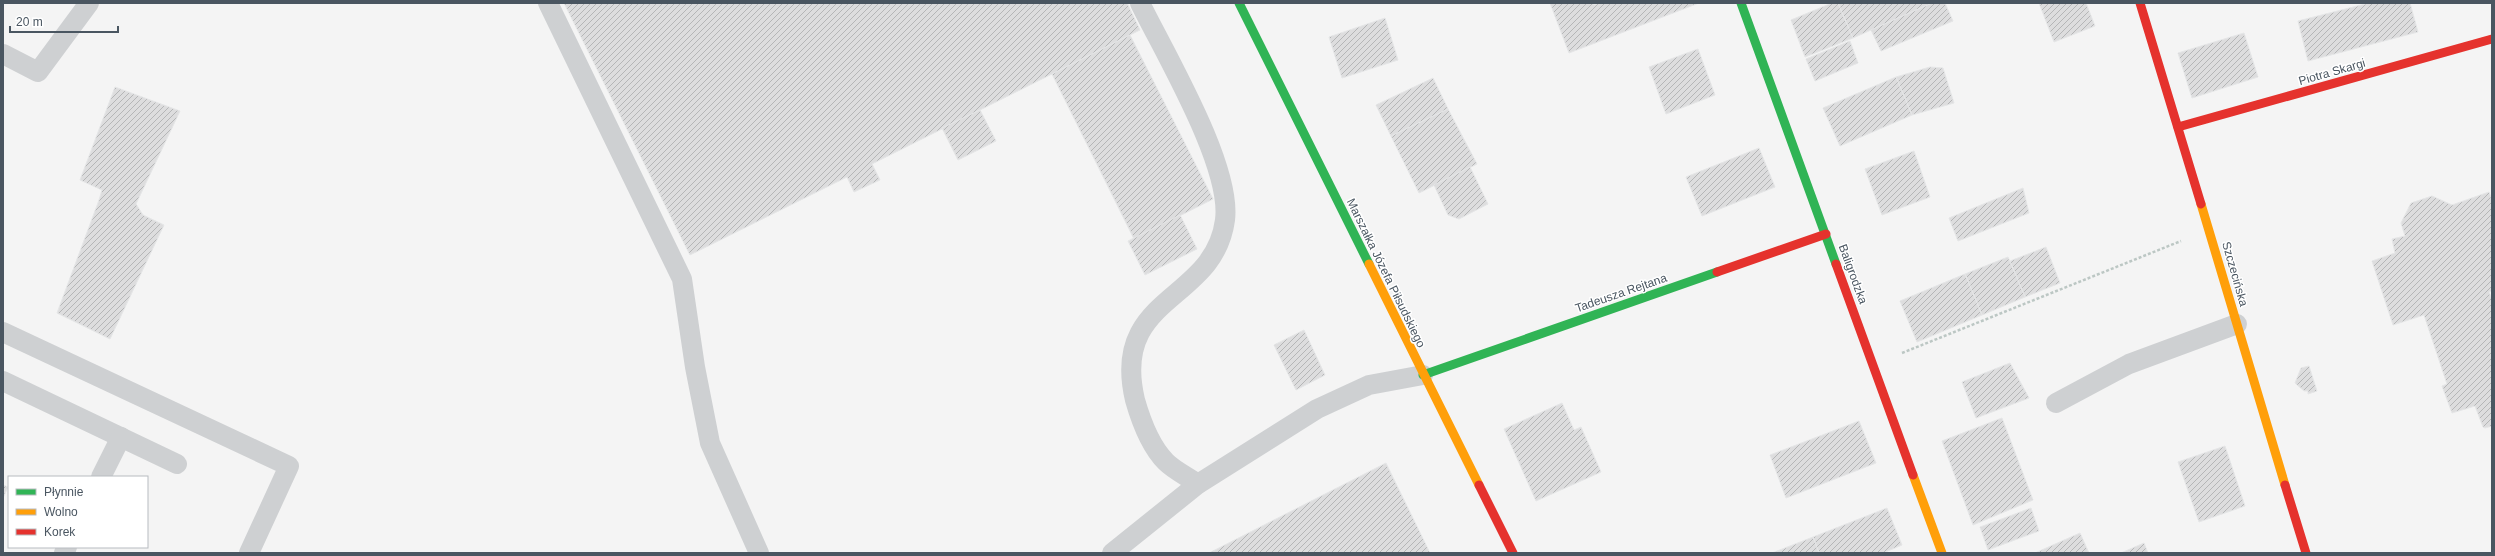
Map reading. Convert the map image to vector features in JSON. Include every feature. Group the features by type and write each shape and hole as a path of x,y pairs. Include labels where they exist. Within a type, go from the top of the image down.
{"street":[{"name":"Marszałka Józefa Piłsudskiego","path":"1239,3 1513,553"},
{"name":"Baligrodzka","path":"1741,3 1942,553"},
{"name":"Szczecińska","path":"2140,3 2210,230 2306,553"},
{"name":"Piotra Skargi","path":"2178,127 2492,39"},
{"name":"Tadeusza Rejtana","path":"1423,375 1826,234"}],"lane":[{"path":"3,54 38,72 89,3"},
{"path":"548,3 682,279 695,367 710,443 759,553"},
{"path":"1140,3 1193,110 1214,158 1225,192 1225,220 1218,245 1205,268 1153,314 1137,335 1130,359 1135,398 1150,438 1166,462 1198,484"},
{"path":"2056,403 2129,364 2237,324"},
{"path":"3,332 289,466 249,553"},
{"path":"1112,553 1198,484 1317,410 1369,385 1423,375"},
{"path":"3,381 177,464"},
{"path":"102,476 121,437"}],"path":[{"path":"1873,364 2210,230"}],"building":[{"path":"564,3 1127,3 1140,30 872,164 880,180 854,192 847,177 690,255"},
{"path":"1550,3 1593,3 1594,5 1599,3 1699,3 1569,53"},
{"path":"1832,3 1838,3 1853,38 1805,57 1791,20"},
{"path":"1838,3 1932,3 1853,38"},
{"path":"1932,3 1945,3 1953,21 1881,51 1871,30"},
{"path":"2039,3 2086,3 2095,26 2054,42"},
{"path":"2369,3 2410,3 2418,32 2308,61 2298,21"},
{"path":"1385,18 1398,60 1342,78 1329,37"},
{"path":"2244,33 2258,77 2192,98 2178,53"},
{"path":"1130,35 1213,199 1134,239 1052,74"},
{"path":"1850,41 1858,63 1815,81 1806,59"},
{"path":"1698,49 1715,95 1666,114 1649,67"},
{"path":"1930,67 1943,68 1954,103 1912,115 1896,77"},
{"path":"1896,77 1912,115 1840,146 1823,108"},
{"path":"1433,78 1448,109 1391,136 1376,105"},
{"path":"115,87 180,111 136,204 143,215 164,225 110,339 57,313 102,190 80,180"},
{"path":"1448,109 1477,164 1419,193 1391,136"},
{"path":"980,110 996,141 958,160 942,128"},
{"path":"1759,148 1775,187 1702,216 1686,177"},
{"path":"1914,151 1930,197 1882,215 1865,169"},
{"path":"1470,167 1488,204 1459,219 1448,215 1434,185"},
{"path":"2023,188 2029,213 1958,241 1949,218"},
{"path":"2489,192 2492,200 2492,291 2489,292 2492,300 2492,426 2485,428 2483,427 2475,406 2452,413 2442,386 2447,384 2424,315 2393,325 2372,261 2395,253 2392,239 2405,236 2401,223 2411,203 2432,196 2452,205"},
{"path":"1180,215 1197,249 1145,275 1128,241"},
{"path":"2046,247 2060,283 2025,297 2010,261"},
{"path":"2008,257 2025,297 1982,315 1965,274"},
{"path":"1965,274 1982,315 1917,342 1900,301"},
{"path":"1304,330 1325,375 1296,390 1274,345"},
{"path":"2010,363 2029,398 1976,418 1962,382"},
{"path":"2309,366 2317,391 2308,394 2308,391 2304,391 2295,383 2301,368"},
{"path":"1562,403 1574,430 1581,427 1601,472 1536,501 1504,429"},
{"path":"2002,418 2033,500 1973,525 1942,441"},
{"path":"1859,421 1876,463 1786,498 1770,455"},
{"path":"2225,446 2245,506 2199,522 2178,462"},
{"path":"1386,463 1430,553 1209,553"},
{"path":"3,485 8,487 3,498"},
{"path":"1887,508 1902,545 1883,553 1819,553 1813,537"},
{"path":"2031,508 2039,531 1988,550 1980,527"},
{"path":"2080,533 2089,553 2035,553"},
{"path":"1813,537 1819,553 1772,553"},
{"path":"2144,543 2148,553 2121,553"}],"traffic: fast":[{"path":"1239,3 1369,264"},
{"path":"1741,3 1836,264"},
{"path":"1423,375 1717,272"}],"traffic: slow":[{"path":"2201,204 2285,485"},
{"path":"1369,264 1479,485"},
{"path":"1913,475 1942,553"}],"traffic: jam":[{"path":"2140,3 2201,204"},
{"path":"2178,127 2492,39"},
{"path":"1717,272 1826,234"},
{"path":"1836,264 1913,475"},
{"path":"1479,485 1513,553"},
{"path":"2285,485 2306,553"}]}
